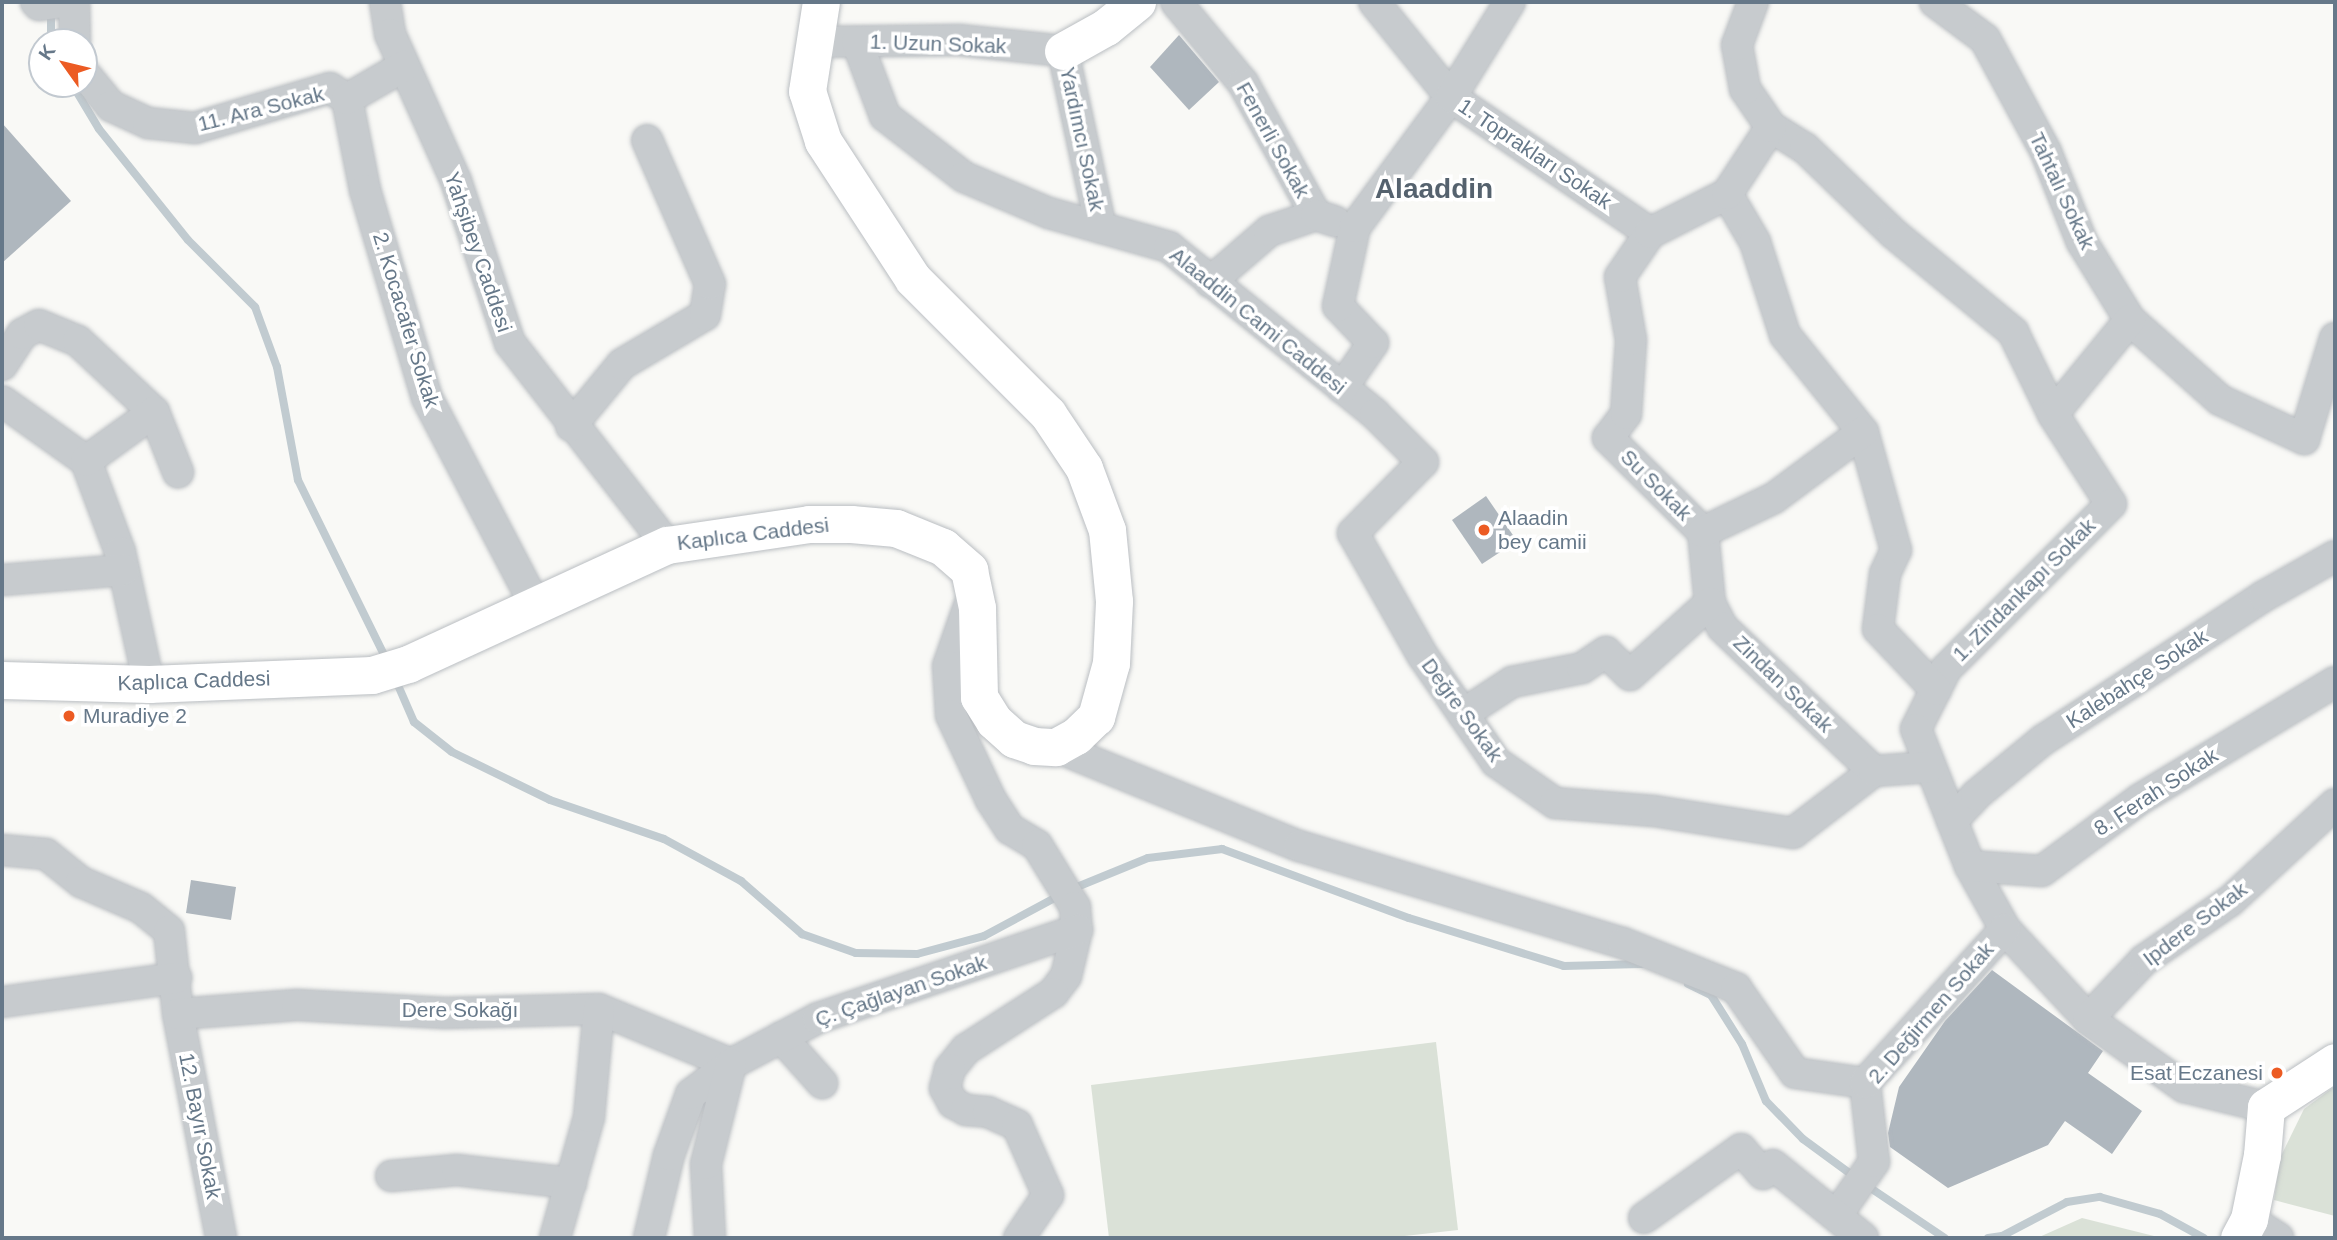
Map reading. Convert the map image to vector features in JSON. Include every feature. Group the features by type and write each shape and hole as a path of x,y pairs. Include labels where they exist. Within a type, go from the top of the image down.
{"main road":[{"path":"821,2 807,90 823,141 913,279 1048,414 1084,468 1107,530 1114,601 1111,663 1096,717 1056,747"},
{"path":"1063,51 1106,27 1137,2"},
{"name":"Kaplıca Caddesi","path":"2,680 149,684 372,675 408,664 534,603 667,545 809,524 896,528 943,547 968,570 973,589 979,697 994,721 1014,739 1056,747"},
{"path":"2255,1232 2266,1107 2335,1062"}],"street":[{"path":"74,2 75,28"},
{"name":"Yahşibey Caddesi","path":"385,2 390,34 456,181 509,343 571,426 667,545"},
{"name":"Fenerli Sokak","path":"1175,2 1243,83 1316,215"},
{"name":"1. Toprakları Sokak","path":"1374,2 1451,97 1650,233"},
{"path":"1342,388 1373,343 1338,306 1355,227 1451,97 1510,2"},
{"path":"1650,233 1727,194 1771,127 1745,89 1737,45 1753,2"},
{"name":"Tahtalı Sokak","path":"1935,2 1985,39 2046,152 2082,242 2130,320 2220,400 2304,439 2335,338"},
{"name":"1. Uzun Sokak","path":"813,42 959,40 1063,51"},
{"name":"Alaaddin Cami Caddesi","path":"857,41 886,116 964,177 1049,213 1170,247 1342,388 1423,462"},
{"name":"Yardımcı Sokak","path":"1063,51 1101,228"},
{"name":"11. Ara Sokak","path":"98,90 111,106 148,123 195,128 330,89 347,99 404,66"},
{"name":"2. Kocacafer Sokak","path":"347,99 365,190 427,398 534,603"},
{"name":"1. Zindankapı Sokak","path":"1771,127 1805,148 1893,233 2013,332 2053,414 2110,504 1946,669 1916,729 1970,866 2005,929 2088,1019 2184,1087 2266,1107"},
{"path":"571,426 622,364 705,315 710,284 646,140"},
{"path":"1727,194 1755,242 1785,335 1863,432 1896,550 1885,573 1878,629 1936,690"},
{"name":"Fenerli Sokak","path":"1210,282 1269,231 1316,215 1355,227"},
{"name":"Su Sokak","path":"1650,233 1620,277 1631,340 1626,414 1608,438 1703,532"},
{"path":"2053,414 2130,320"},
{"path":"2,365 22,334 39,325 78,341 154,412 178,472"},
{"path":"2,401 86,461 124,570 149,684"},
{"path":"86,461 154,412"},
{"path":"1703,532 1774,498 1863,432"},
{"name":"Değre Sokak","path":"1423,462 1353,533 1423,656 1496,762 1555,803 1654,811 1793,833 1874,771"},
{"name":"Zindan Sokak","path":"1703,532 1710,603 1722,627 1874,771"},
{"name":"Kalebahçe Sokak","path":"1952,821 1976,795 2043,740 2264,596 2335,556"},
{"path":"2,580 124,570"},
{"path":"973,589 948,666 951,715 991,800 1010,829 1037,845 1072,908 1066,976 1053,993 966,1049 950,1069 945,1088 953,1103 966,1110 988,1112 1017,1125 1048,1195 1020,1238"},
{"path":"1463,714 1512,682 1581,668 1606,652 1630,675 1710,603"},
{"name":"8. Ferah Sokak","path":"1970,866 2042,871 2140,799 2335,682"},
{"path":"1056,747 1299,845 1623,943 1736,988 1795,1073 1865,1083"},
{"path":"1874,771 1930,767"},
{"name":"Ipdere Sokak","path":"2088,1019 2144,960 2230,901 2334,806"},
{"name":"12. Bayır Sokak","path":"2,850 46,854 81,882 141,908 169,931 178,1014 221,1238"},
{"name":"Ç. Çağlayan Sokak","path":"649,1238 669,1155 691,1094 731,1064 818,1018 1072,908"},
{"name":"2. Değirmen Sokak","path":"1842,1208 1874,1162 1865,1083 2005,929"},
{"path":"2,1002 176,978"},
{"name":"Dere Sokağı","path":"178,1014 297,1005 445,1013 599,1009 731,1064"},
{"path":"555,1238 589,1117 599,1009"},
{"path":"781,1037 822,1083"},
{"path":"710,1238 706,1164 731,1064"},
{"path":"1644,1218 1741,1149 1763,1174 1773,1165 1842,1208 1863,1238"},
{"path":"391,1176 457,1170 570,1183"}],"shaded area":[{"path":"1436,1042 1458,1230 1387,1238 1109,1238 1091,1085"},
{"path":"2335,1086 2335,1216 2274,1200 2280,1158 2304,1109"},
{"path":"2082,1218 2162,1238 2037,1238"}],"building":[{"path":"1179,35 1219,82 1189,110 1150,67"},
{"path":"2,123 71,201 2,263"},
{"name":"Alaadin bey camii","path":"1486,496 1517,541 1482,564 1452,520"},
{"path":"191,880 236,887 231,920 186,913"},
{"path":"1992,970 2103,1051 2088,1073 2142,1111 2112,1154 2065,1121 2048,1145 1948,1188 1890,1147 1888,1133 1899,1087 1945,1021"}],"waterway":[{"path":"51,10 51,28"},
{"path":"80,98 99,129 188,240 255,307 277,367 298,480 387,661"},
{"path":"394,676 414,722 452,752 550,800 664,839 741,881 802,934 856,953 917,954 984,936 1060,895"},
{"path":"1072,889 1148,858 1222,849 1409,918 1564,966 1641,964"},
{"path":"1688,984 1711,995 1742,1044 1766,1101 1803,1139 1856,1178"},
{"path":"1866,1185 1945,1238"},
{"path":"1988,1238 2002,1236 2067,1202 2100,1197 2160,1214 2204,1238"}],"place":[{"name":"Alaadin bey camii","path":"1484,530"},
{"name":"Muradiye 2","path":"69,716"},
{"name":"Esat Eczanesi","path":"2277,1073"}],"district":[{"name":"Alaaddin","path":"1434,189"}]}
